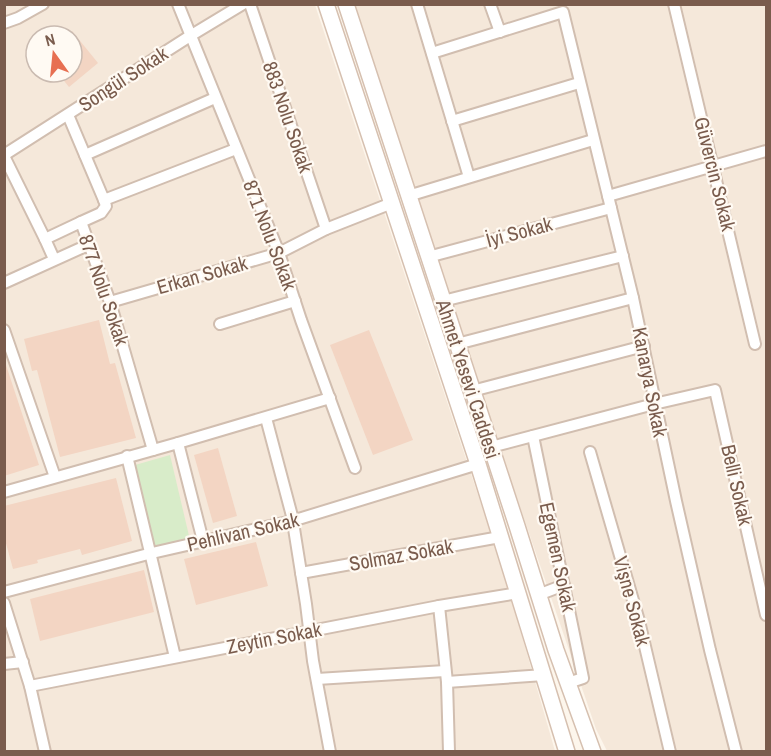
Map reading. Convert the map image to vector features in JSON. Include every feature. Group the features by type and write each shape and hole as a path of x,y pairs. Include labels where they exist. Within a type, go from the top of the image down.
{"main road":[{"name":"Ahmet Yesevi Caddesi","path":"326,4 478,464 567,752"},
{"name":"Ahmet Yesevi Caddesi","path":"346,4 538,595 575,680 593,752"}],"street":[{"path":"4,23 43,4"},
{"name":"871 Nolu Sokak","path":"178,4 279,253 355,468"},
{"name":"Songül Sokak","path":"4,156 243,4"},
{"name":"883 Nolu Sokak","path":"250,4 326,229"},
{"path":"417,4 469,177"},
{"path":"432,53 500,32 490,4"},
{"name":"Güvercin Sokak","path":"674,4 755,344"},
{"name":"Kanarya Sokak","path":"500,32 563,12 633,298 654,404 710,650 736,752"},
{"path":"452,121 579,83"},
{"path":"85,155 215,98"},
{"path":"68,115 106,206 101,213 81,222"},
{"path":"408,196 593,140"},
{"path":"104,200 236,149"},
{"path":"608,196 766,151"},
{"path":"4,156 54,259"},
{"name":"Erkan Sokak","path":"110,302 279,253 326,229 392,203"},
{"name":"İyi Sokak","path":"428,257 611,208"},
{"name":"877 Nolu Sokak","path":"45,239 81,222 110,302 153,450"},
{"path":"4,283 90,244"},
{"path":"443,301 623,256"},
{"path":"457,344 633,298"},
{"path":"220,324 295,301"},
{"path":"4,330 55,477"},
{"path":"472,391 644,346"},
{"name":"Belli Sokak","path":"654,404 716,390 766,615"},
{"path":"4,492 330,398"},
{"path":"490,447 654,404"},
{"path":"266,418 292,521 330,752"},
{"name":"Egemen Sokak","path":"533,436 564,585 575,680"},
{"path":"178,443 203,541"},
{"name":"Vişne Sokak","path":"590,452 639,621 670,752"},
{"path":"128,456 176,657"},
{"name":"Pehlivan Sokak","path":"4,592 152,553 292,521 478,464"},
{"name":"Solmaz Sokak","path":"301,573 501,537"},
{"path":"538,595 564,585"},
{"name":"Zeytin Sokak","path":"30,686 439,606 518,593"},
{"path":"4,603 30,686 45,752"},
{"path":"439,606 447,682 449,752"},
{"path":"4,664 23,662"},
{"path":"317,679 446,671"},
{"path":"447,682 544,675"}],"shaded area":[{"path":"4,5 315,5 503,570 555,751 5,751"},
{"path":"353,5 766,5 766,751 607,751 596,729 490,419"}],"green space":[{"path":"170,455 190,540 155,548 135,465"}],"building":[{"path":"84,46 98,63 84,75"},
{"path":"99,320 110,364 115,363 136,438 60,457 37,370 32,371 24,339"},
{"path":"369,330 413,440 373,455 330,345"},
{"path":"4,365 6,365 39,465 4,476"},
{"path":"218,448 237,516 213,523 194,455"},
{"path":"116,478 132,541 82,555 80,549 13,569 4,536 4,506"},
{"path":"256,542 268,586 196,605 184,559"},
{"path":"144,570 154,612 40,641 30,599"}]}
